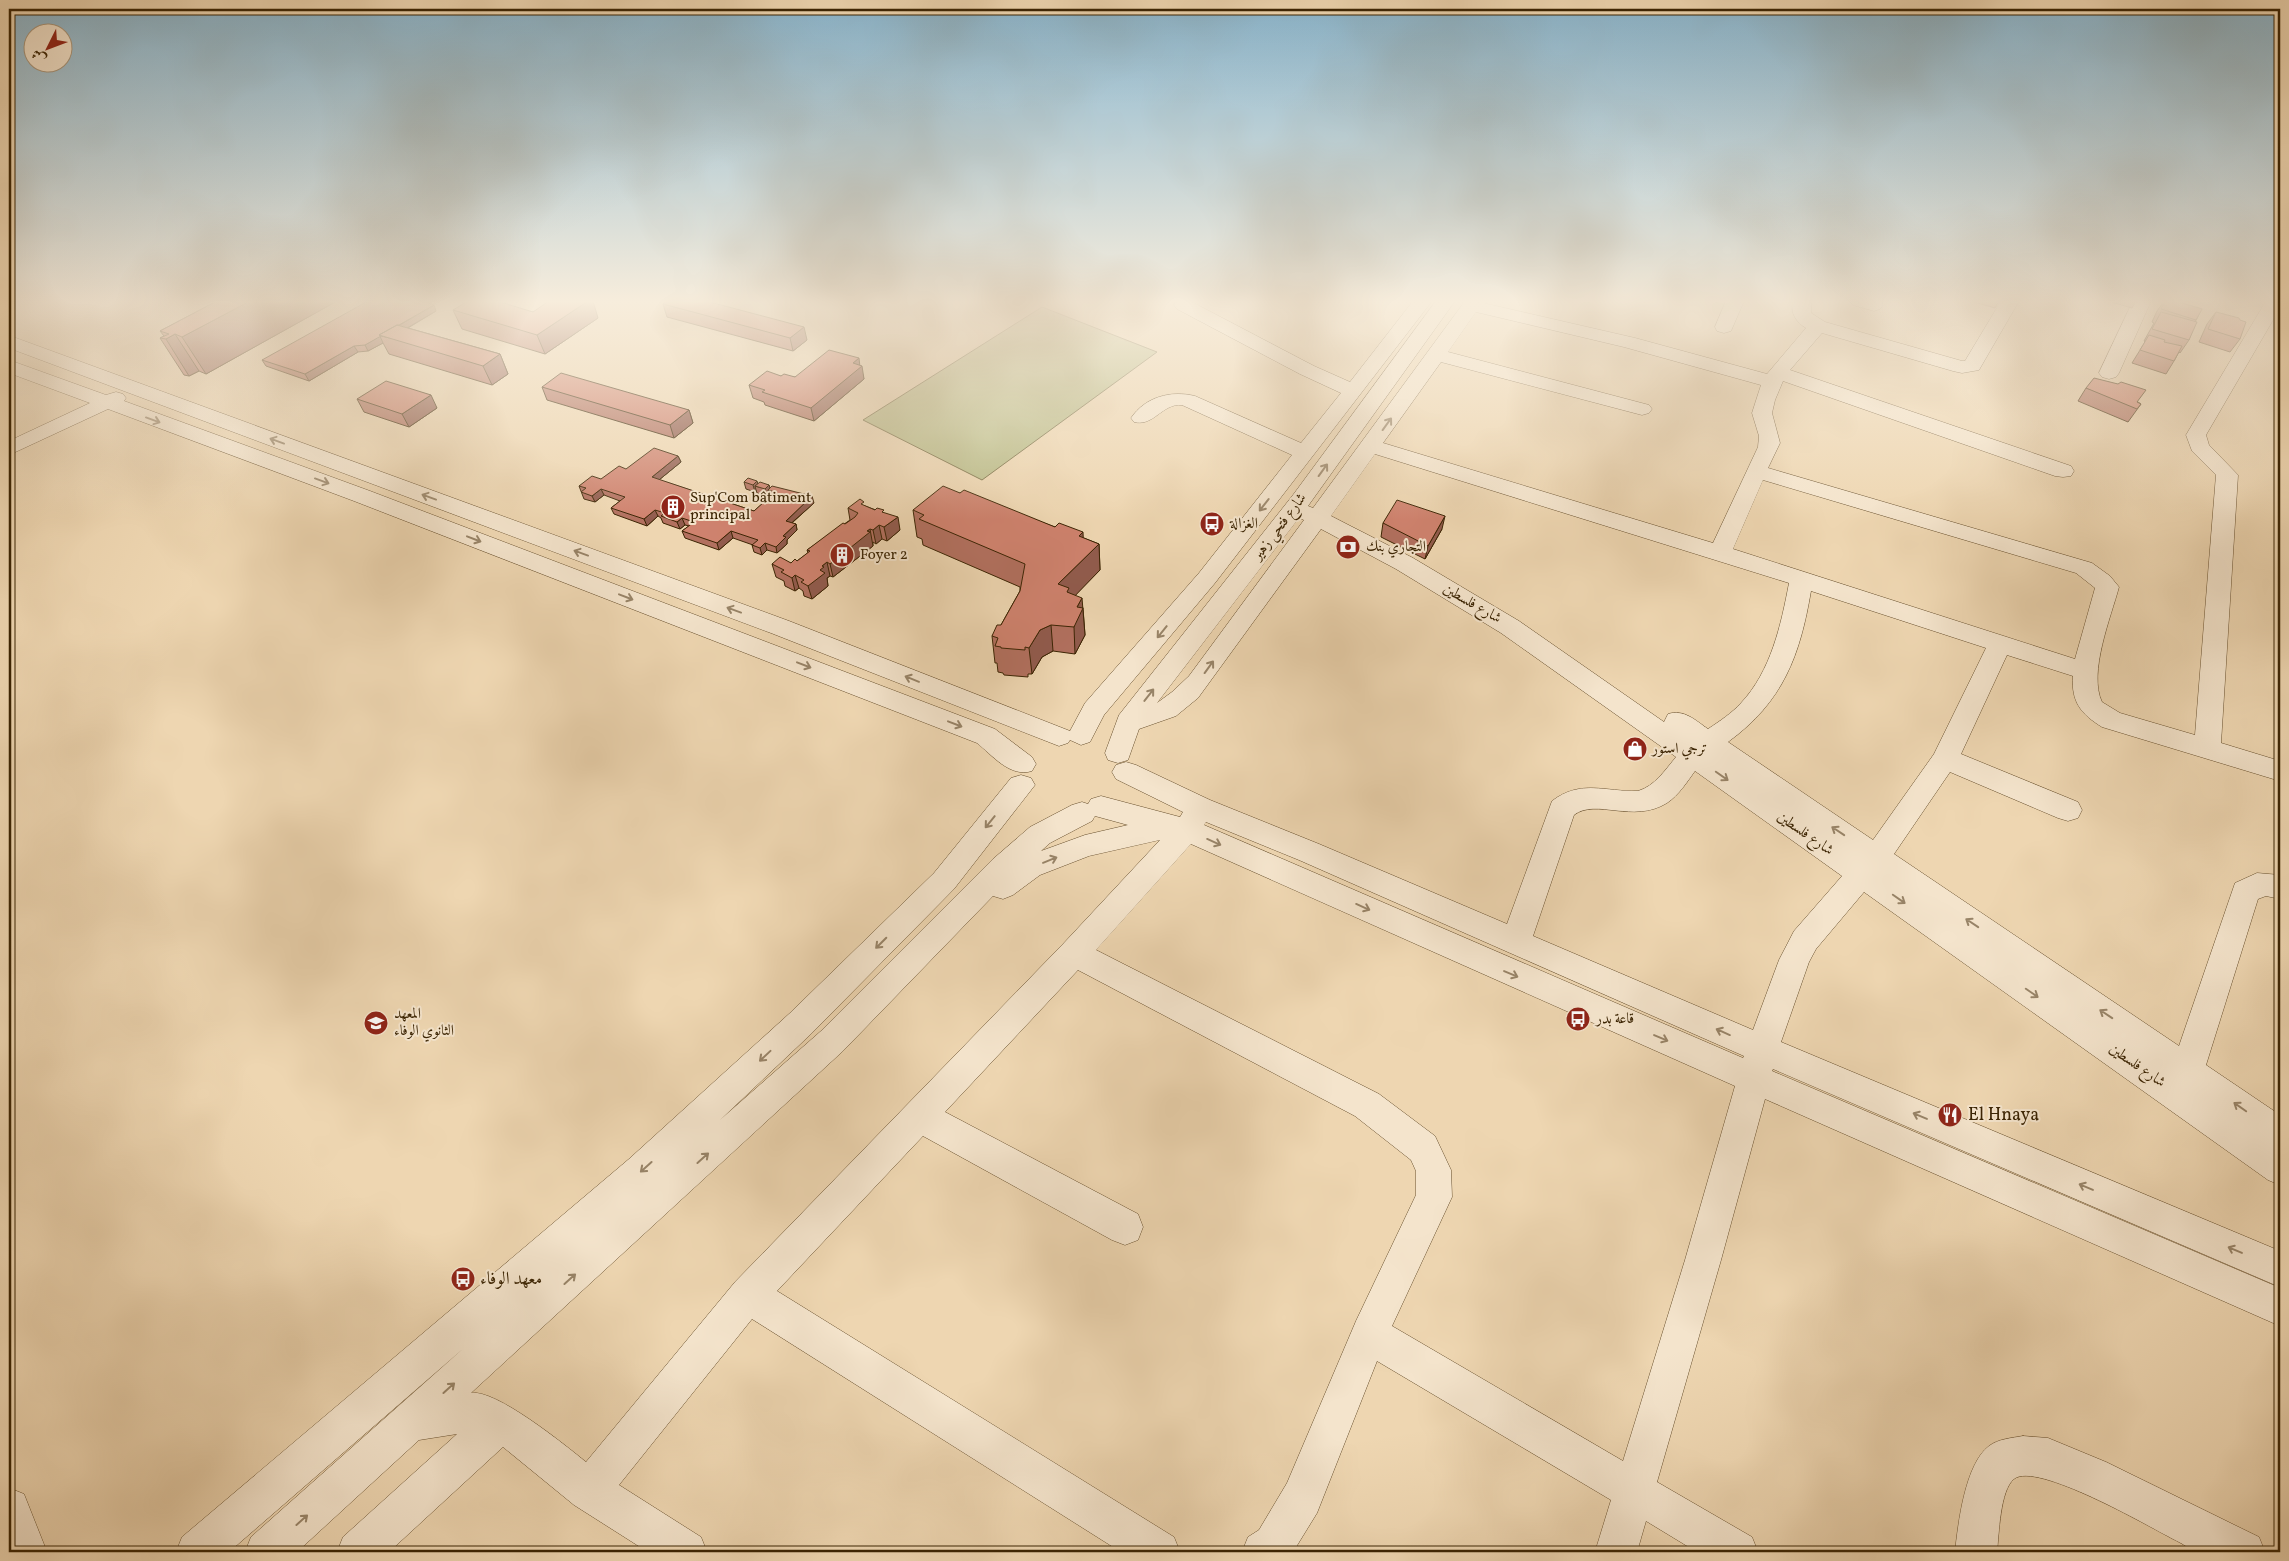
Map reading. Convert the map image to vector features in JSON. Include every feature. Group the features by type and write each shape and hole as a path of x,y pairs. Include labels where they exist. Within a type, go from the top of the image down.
{"street":[{"path":"29,374 362,496 986,736 1031,790 1066,814 1091,810 1187,821 1516,941 1758,1064 2280,1307"},
{"path":"94,374 1070,735 1095,738 1108,744 1122,762 1187,821 1496,967 1758,1064 2280,1270"},
{"path":"1316,374 1354,391"},
{"name":"شارع فتحي زهير","path":"1070,735 1144,654 1367,374"},
{"name":"شارع فتحي زهير","path":"1122,762 1128,722 1310,509 1398,374"},
{"path":"1128,722 1160,714 1182,700 1198,682 1310,509 1371,446 1423,374"},
{"path":"1507,374 1642,410"},
{"path":"1763,374 2063,471"},
{"path":"1720,553 1769,445 1770,438 1762,414 1779,374"},
{"path":"2207,750 2227,475 2201,449 2197,443 2196,435 2232,374"},
{"path":"9,449 134,389"},
{"path":"1141,418 1168,399 1177,397 1188,400 1305,453"},
{"path":"1371,446 1720,553 2085,671"},
{"path":"1756,471 2068,562 2094,574 2107,587 2085,671 2088,699 2098,712 2111,720 2280,771"},
{"name":"شارع فلسطين","path":"1310,509 1348,520 1523,616 1701,750 2183,1083 2280,1168"},
{"path":"505,551 528,534"},
{"path":"1516,941 1559,815 1566,805 1572,800 1584,797 1636,802 1649,800 1662,792 1701,750 1750,710 1764,693 1795,622 1802,580"},
{"path":"1616,1552 1703,1260 1758,1064 1794,960 1805,940 1869,866 1909,814 1945,759 2000,644"},
{"path":"197,1552 641,1171 801,1023 1031,790 1030,751 1043,742 1070,735"},
{"path":"1945,759 2068,810"},
{"path":"266,1552 832,1041 1003,868 1040,834 1114,797 1123,785 1122,762"},
{"path":"950,923 1030,867 1085,846 1187,821"},
{"path":"589,1490 748,1295 1074,953 1187,821"},
{"path":"2183,1083 2245,892 2253,885 2266,884 2280,887"},
{"path":"1074,953 1367,1106 1423,1148 1434,1170 1434,1197 1369,1334 1302,1498 1274,1545 1263,1552"},
{"name":"شارع فلسطين","path":"2183,1083 2280,1134"},
{"path":"919,1116 1125,1227"},
{"path":"748,1295 1159,1552"},
{"path":"1369,1334 1737,1552"},
{"path":"413,1421 476,1412 517,1433 589,1490 686,1552"},
{"path":"358,1552 499,1424"},
{"path":"1976,1552 1981,1512 1992,1473 2004,1460 2023,1456 2048,1458 2092,1476 2244,1552"},
{"path":"9,1509 26,1552"}],"green space":[{"path":"936,374 1127,374 982,480 863,420"}],"building":[{"path":"560,374 564,374 689,410 670,425 542,387"},
{"path":"763,374 781,376 784,374 795,377 799,374 852,374 811,408 762,392 765,390 749,385"},
{"path":"2094,378 2118,384 2121,382 2146,390 2137,402 2141,404 2137,409 2086,388"},
{"path":"386,381 431,395 402,414 357,399"},
{"name":"Sup'Com bâtiment principal","path":"654,448 678,456 652,477 754,511 775,492 768,490 772,486 812,496 786,521 796,524 783,536 786,537 776,547 765,543 760,548 752,545 758,540 731,531 717,543 682,531 694,522 682,518 677,522 661,516 665,513 655,510 644,519 611,508 625,497 601,489 592,496 581,492 586,488 579,486 592,476 601,479 619,466 626,469"},
{"path":"748,478 757,481 753,485 744,482"},
{"path":"760,482 769,485 765,489 755,486"},
{"path":"943,486 960,493 964,490 1055,527 1059,523 1083,532 1079,536 1099,544 1058,584 1069,588 1067,592 1082,598 1077,607 1083,608 1074,627 1051,625 1040,630 1029,648 1025,647 1025,650 995,646 998,638 992,636 997,625 1001,625 1020,591 1025,564 919,519 924,515 913,510"},
{"path":"860,499 864,502 861,504 875,510 877,508 884,510 882,512 898,517 884,527 879,525 873,530 867,531 870,532 830,564 827,562 822,566 824,567 820,570 825,573 808,586 801,582 804,580 795,575 792,578 781,572 784,570 772,564 780,557 791,563 795,559 797,561 810,551 807,550 843,523 845,524 855,517 858,513 848,508"},
{"path":"1397,500 1445,516 1428,546 1383,523"}],"place":[{"name":"Sup'Com bâtiment principal","path":"673,507"},
{"name":"الغزالة","path":"1212,524"},
{"name":"التجاري بنك","path":"1348,547"},
{"name":"Foyer 2","path":"842,555"},
{"name":"ترجي استور","path":"1635,749"},
{"name":"قاعة بدر","path":"1578,1019"},
{"name":"المعهد الثانوي الوفاء","path":"376,1023"},
{"name":"El Hnaya","path":"1950,1115"},
{"name":"معهد الوفاء","path":"463,1279"}]}
